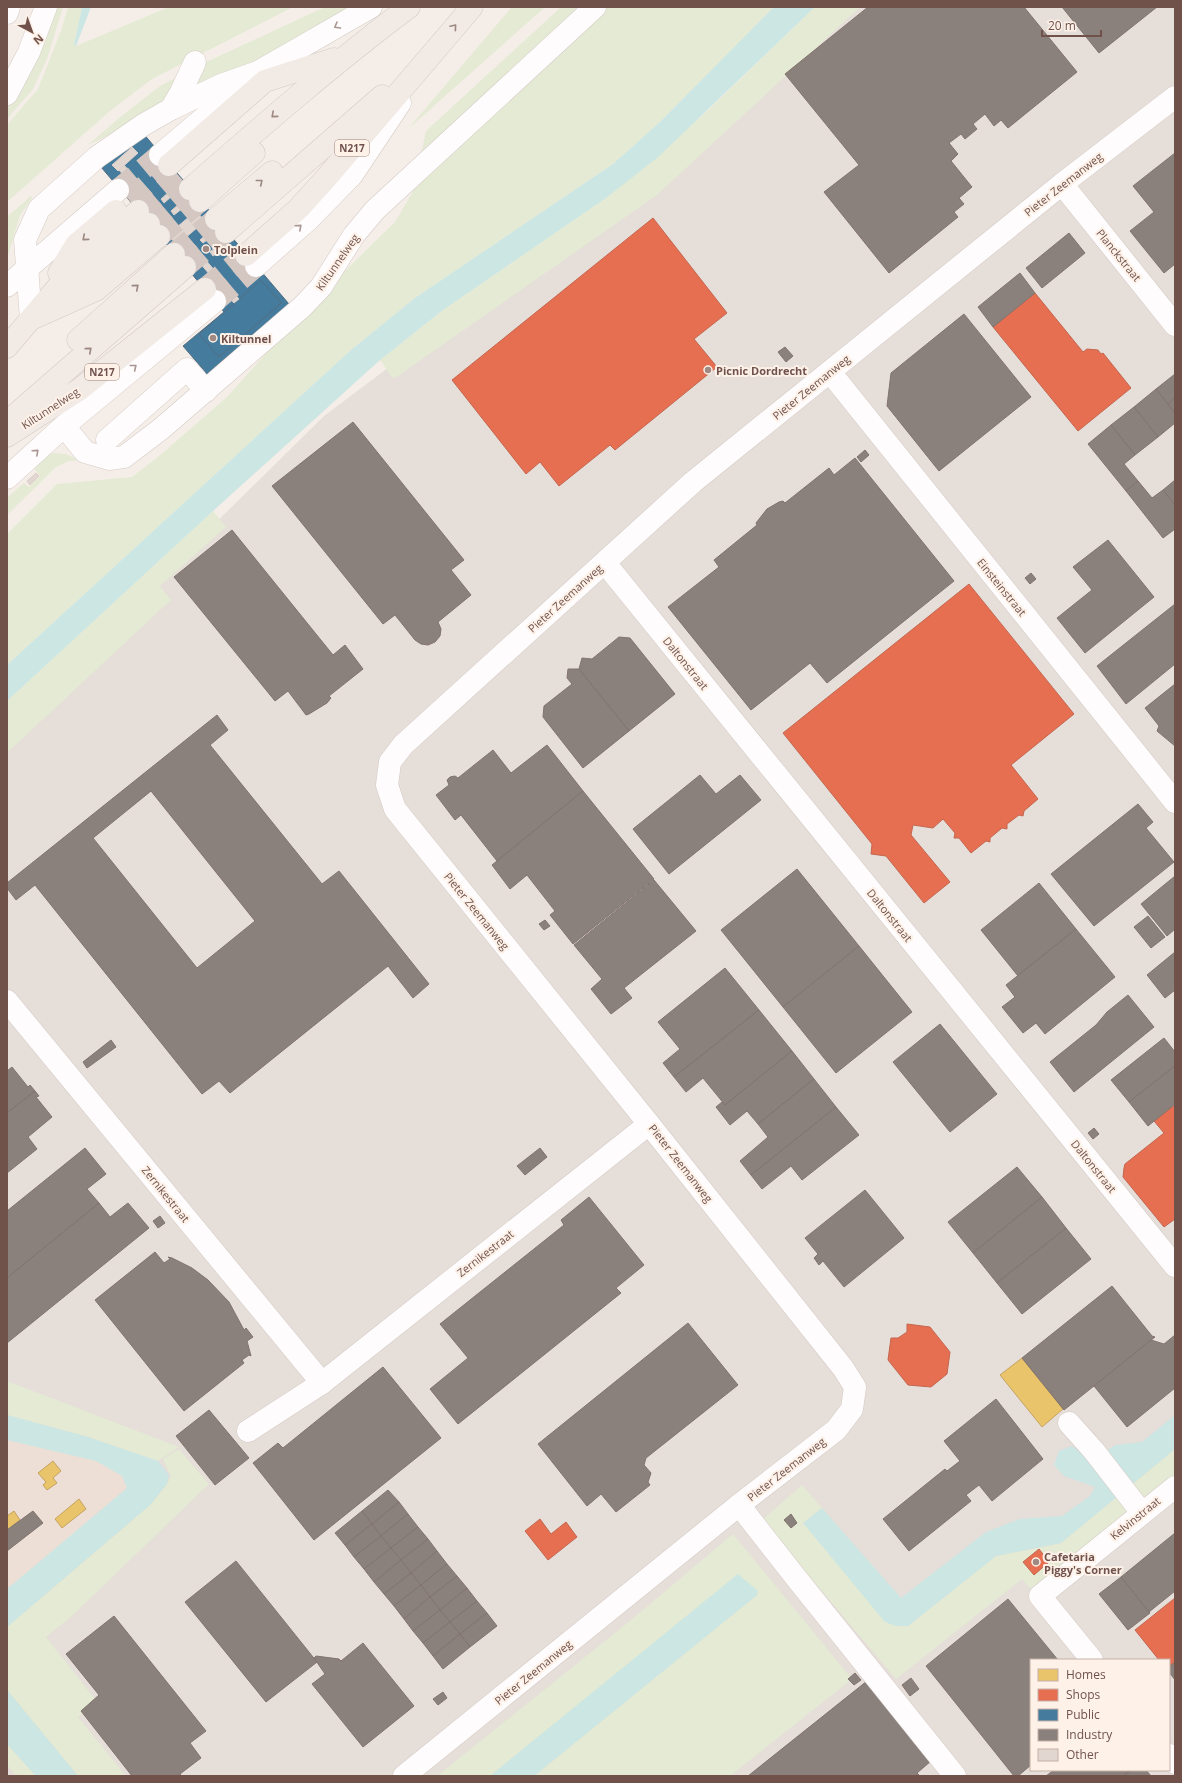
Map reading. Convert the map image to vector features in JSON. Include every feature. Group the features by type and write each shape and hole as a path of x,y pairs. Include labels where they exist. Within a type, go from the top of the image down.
{"main road":[{"path":"180,177 274,94 347,55 409,7"},
{"name":"N217","path":"437,48 300,148 236,243 303,204 437,48 472,7"},
{"path":"180,177 294,116 347,55"},
{"path":"32,319 96,290 139,212"},
{"path":"7,347 68,275 139,212"},
{"name":"Kiltunnelweg","path":"7,412 58,358 112,308 195,278"},
{"name":"Kiltunnelweg","path":"7,422 195,278"},
{"name":"Kiltunnelweg","path":"7,429 101,359 195,278"},
{"name":"Kiltunnelweg","path":"7,436 80,389 195,278"}],"street":[{"path":"7,14 9,7"},
{"path":"7,94 29,52 46,7"},
{"path":"32,319 25,240 39,209 97,157 143,125 171,109 222,86 258,72 371,7"},
{"name":"Kiltunnelweg","path":"64,426 85,452 109,459 124,456 161,429 302,307 321,287 354,235 376,210 595,7"},
{"path":"171,109 195,62"},
{"path":"180,177 258,72"},
{"name":"Pieter Zeemanweg","path":"404,1776 739,1505 836,1430 852,1409 855,1387 843,1368 649,1124 395,809 387,784 390,762 403,745 693,482 1062,184 1175,97"},
{"name":"Planckstraat","path":"1062,184 1175,325"},
{"path":"7,286 28,266 139,212"},
{"name":"Kiltunnelweg","path":"7,478 64,426 195,278"},
{"path":"96,290 112,308"},
{"path":"106,440 187,369 206,391"},
{"name":"Einsteinstraat","path":"830,372 1175,802"},
{"name":"Daltonstraat","path":"605,563 1175,1266"},
{"name":"Zernikestraat","path":"8,1005 322,1383"},
{"name":"Zernikestraat","path":"248,1431 322,1383 649,1124"},
{"path":"1069,1423 1094,1451 1135,1505"},
{"name":"Kelvinstraat","path":"1091,1659 1040,1596 1135,1505 1175,1486"},
{"path":"739,1505 796,1579 955,1776"}],"shaded area":[{"path":"826,7 1175,7 1175,1776 7,1776 7,1596 145,1481 103,1455 7,1425 7,728 324,416 651,170"},
{"path":"7,1425 53,1439 145,1481 7,1596"}],"green space":[{"path":"53,7 63,7 47,59 33,89 7,119 7,107"},
{"path":"68,7 82,7 74,44 76,46 169,7 293,7 152,79 110,111 7,202 7,125 38,89 62,28"},
{"path":"325,7 360,7 198,92 88,145 119,118 160,86 202,64"},
{"path":"512,7 545,7 408,129"},
{"path":"561,7 579,7 421,154 426,131"},
{"path":"606,7 774,7 660,122 613,164 415,298 351,350 7,665 7,534 57,484 132,477 158,457 227,397 301,314 395,222 416,186"},
{"path":"815,7 860,7 657,195 395,378 392,377 380,360 443,310 606,198 705,113"},
{"path":"31,196 32,198 20,215 7,259 7,217"},
{"path":"53,453 66,454 79,460 69,461 56,467 7,515 7,498 24,483 29,487 40,476 33,467 47,455"},
{"path":"213,511 226,527 160,586 171,600 7,753 7,701"},
{"path":"7,1381 179,1447 158,1461 88,1437 7,1415"},
{"path":"179,1449 209,1484 71,1617 46,1637 96,1700 78,1717 126,1776 78,1776 7,1690 7,1627 150,1505 171,1477 163,1459"},
{"path":"1175,1449 1175,1483 1034,1593 1022,1579 896,1679 762,1520 802,1485 822,1508 803,1523 908,1626 996,1556 1061,1543"},
{"path":"733,1534 852,1679 730,1776 534,1776 757,1595 738,1575 490,1776 437,1776 631,1620"},
{"path":"7,1744 36,1776 16,1776 7,1765"}],"water":[{"path":"82,7 91,7 76,46 74,45"},
{"path":"774,7 815,7 657,158 606,198 443,310 380,360 213,511 7,701 7,665 351,350 415,298 613,164 660,122"},
{"path":"7,1415 88,1437 158,1461 169,1475 167,1484 150,1505 7,1627 7,1589 127,1488 122,1476 96,1461 7,1440"},
{"path":"1175,1415 1175,1449 1061,1543 996,1556 908,1626 896,1626 885,1622 803,1523 822,1508 901,1598 986,1532 1020,1519 1062,1516 1090,1496 1095,1487 1064,1476 1054,1465 1059,1451 1072,1446 1092,1461 1115,1445 1142,1442"},
{"path":"738,1574 758,1591 757,1595 534,1776 490,1776"},
{"path":"7,1690 78,1776 36,1776 7,1744"}],"building: Homes":[{"path":"1022,1358 1063,1409 1042,1427 1000,1375"},
{"path":"53,1461 61,1471 53,1478 57,1483 47,1490 43,1485 46,1482 38,1473"},
{"path":"79,1499 86,1509 62,1528 55,1519"},
{"path":"14,1511 20,1520 7,1530 7,1516"}],"building: Shops":[{"path":"653,218 727,313 694,339 717,367 615,450 610,445 559,486 540,462 526,474 452,380"},
{"path":"1035,293 1083,352 1087,349 1098,350 1101,354 1103,353 1131,388 1078,431 993,327"},
{"path":"969,584 1074,714 1011,765 1038,799 1024,811 1023,816 1019,815 1007,824 1007,829 1002,828 990,838 990,842 986,841 971,853 959,838 954,838 955,833 943,819 933,828 913,825 911,835 950,882 924,903 886,856 871,854 872,844 783,733"},
{"path":"1175,1105 1175,1219 1164,1227 1123,1177 1125,1164 1164,1133 1154,1121"},
{"path":"907,1324 930,1327 950,1352 947,1374 931,1387 908,1385 888,1360 891,1338 898,1338 907,1332"},
{"path":"540,1519 551,1534 566,1522 577,1537 548,1560 525,1531"},
{"path":"1039,1549 1049,1562 1034,1575 1023,1562"},
{"path":"1175,1598 1175,1662 1170,1666 1170,1659 1158,1659 1135,1630"}],"building: Public":[{"name":"Tolplein","path":"142,132 289,304 207,374 183,346 224,312 101,167"},
{"path":"261,280 281,303 219,357 199,334"}],"building: Industry":[{"path":"868,7 1024,7 1077,72 1008,128 1001,120 994,126 985,114 973,124 977,129 965,139 961,134 949,143 958,154 951,161 972,187 959,198 964,204 954,212 958,217 889,273 824,192 859,165 785,74"},
{"path":"1062,7 1157,7 1099,53"},
{"path":"1175,153 1175,264 1164,273 1130,231 1154,212 1133,186"},
{"path":"1069,233 1085,253 1042,288 1026,268"},
{"path":"1020,273 1035,293 993,327 978,307"},
{"path":"964,314 1031,397 939,471 887,406 891,373"},
{"path":"785,347 793,356 786,362 778,352"},
{"path":"1175,374 1175,398 1168,404 1156,389"},
{"path":"1156,389 1175,413 1175,423 1158,437 1134,407"},
{"path":"1175,398 1175,413 1168,404"},
{"path":"1134,407 1158,437 1135,455 1111,425"},
{"path":"353,422 464,560 451,570 471,595 438,622 441,629 440,636 435,642 428,645 421,644 415,640 395,615 383,624 272,486"},
{"path":"1111,425 1135,455 1124,464 1138,481 1126,491 1088,444"},
{"path":"865,450 869,455 861,462 857,457"},
{"path":"855,458 954,581 827,683 810,663 751,710 668,607 719,567 714,560 757,525 756,523 767,509 779,502 783,501 785,503 829,468 834,475"},
{"path":"1175,480 1175,505 1163,490"},
{"path":"1138,481 1152,498 1163,490 1175,505 1175,529 1163,538 1126,491"},
{"path":"232,530 333,655 345,645 363,669 329,696 331,698 327,703 309,714 306,715 288,691 275,701 174,577"},
{"path":"1108,540 1154,597 1085,653 1057,618 1092,590 1073,567"},
{"path":"1031,573 1036,579 1030,584 1025,578"},
{"path":"1175,604 1175,664 1126,704 1097,666"},
{"path":"619,637 630,638 675,694 629,731 579,669 582,658 592,659"},
{"path":"568,669 579,669 629,731 583,768 543,717 544,706 572,684 567,678"},
{"path":"1175,684 1175,746 1157,731 1159,726 1145,708"},
{"path":"217,715 228,730 210,745 322,884 339,871 429,984 413,998 388,966 230,1093 219,1081 202,1094 35,885 16,900 7,888 7,883","holes":["151,791 255,921 197,968 93,838"]},
{"path":"547,745 583,791 497,861 461,815 455,820 436,795 449,785 447,780 450,777 455,776 458,778 493,750 511,773"},
{"path":"700,775 716,794 740,775 761,800 669,874 633,829"},
{"path":"583,791 654,879 573,944 550,915 555,911 527,875 510,889 492,865"},
{"path":"1138,804 1153,822 1146,828 1174,862 1094,926 1051,874"},
{"path":"797,869 859,946 783,1007 721,930"},
{"path":"1175,876 1175,929 1167,936 1141,904"},
{"path":"654,880 696,931 624,988 632,998 611,1014 591,989 602,979 574,945"},
{"path":"1039,883 1076,929 1018,976 981,930"},
{"path":"1148,916 1165,937 1151,948 1134,927"},
{"path":"545,920 550,926 544,930 539,924"},
{"path":"1076,929 1115,977 1045,1034 1036,1023 1023,1033 1002,1007 1015,997 1006,985"},
{"path":"859,946 912,1012 836,1073 783,1007"},
{"path":"1175,952 1175,990 1165,998 1147,975"},
{"path":"725,968 759,1010 674,1077 663,1063 680,1049 658,1022"},
{"path":"1128,995 1154,1027 1074,1092 1050,1062 1096,1025 1107,1012"},
{"path":"759,1010 792,1051 725,1105 703,1078 686,1092 674,1077"},
{"path":"940,1024 997,1094 950,1132 893,1062"},
{"path":"1164,1038 1175,1052 1175,1066 1129,1102 1111,1080"},
{"path":"111,1040 116,1047 87,1068 83,1062"},
{"path":"792,1051 814,1079 758,1124 747,1111 730,1125 716,1107 722,1102 725,1105"},
{"path":"1175,1066 1175,1104 1148,1126 1129,1102"},
{"path":"12,1067 28,1087 30,1085 35,1091 7,1113 7,1071"},
{"path":"814,1079 836,1107 751,1175 740,1161 768,1137 758,1124"},
{"path":"35,1091 39,1096 36,1097 52,1117 28,1137 37,1149 7,1173 7,1113"},
{"path":"836,1107 859,1135 802,1180 791,1166 762,1189 751,1175"},
{"path":"1094,1128 1099,1134 1093,1139 1088,1133"},
{"path":"85,1148 106,1174 87,1189 99,1203 7,1278 7,1211"},
{"path":"540,1148 547,1157 525,1175 517,1166"},
{"path":"1017,1167 1042,1197 973,1253 948,1222"},
{"path":"865,1190 904,1238 844,1287 823,1261 819,1265 814,1258 818,1254 805,1238"},
{"path":"589,1197 644,1265 616,1288 621,1293 458,1424 430,1389 468,1358 440,1324 564,1225 561,1220"},
{"path":"1042,1197 1066,1228 997,1283 973,1253"},
{"path":"99,1203 110,1217 128,1203 149,1228 7,1343 7,1278"},
{"path":"160,1216 165,1223 158,1228 153,1221"},
{"path":"1066,1228 1091,1259 1022,1314 997,1283"},
{"path":"155,1252 164,1263 170,1259 168,1257 172,1258 192,1268 208,1280 229,1302 244,1330 246,1328 253,1337 247,1341 251,1356 249,1355 242,1360 244,1363 184,1411 95,1300"},
{"path":"1112,1286 1152,1336 1155,1337 1064,1410 1022,1358"},
{"path":"688,1323 738,1385 646,1458 644,1465 651,1473 648,1482 650,1485 616,1512 601,1494 587,1506 538,1444"},
{"path":"1175,1335 1175,1388 1127,1427 1094,1386 1151,1340 1164,1344"},
{"path":"383,1367 441,1438 314,1540 253,1463 278,1443 283,1448"},
{"path":"996,1399 1043,1459 992,1501 979,1485 966,1495 971,1501 909,1551 883,1519 945,1469 947,1471 960,1461 944,1441"},
{"path":"209,1410 249,1458 215,1485 176,1436"},
{"path":"388,1490 399,1502 372,1524 362,1511"},
{"path":"399,1502 408,1514 381,1536 372,1524"},
{"path":"33,1511 43,1523 7,1551 7,1530"},
{"path":"362,1511 372,1524 345,1545 335,1533"},
{"path":"408,1514 418,1527 391,1548 381,1536"},
{"path":"791,1514 797,1523 791,1528 784,1520"},
{"path":"372,1524 381,1536 354,1557 345,1545"},
{"path":"418,1527 428,1539 401,1560 391,1548"},
{"path":"1175,1533 1175,1591 1149,1612 1121,1577"},
{"path":"381,1536 391,1548 364,1569 354,1557"},
{"path":"428,1539 437,1551 411,1573 401,1560"},
{"path":"391,1548 401,1560 374,1582 364,1569"},
{"path":"437,1551 447,1564 421,1585 411,1573"},
{"path":"401,1560 411,1573 384,1594 374,1582"},
{"path":"236,1561 317,1662 266,1702 185,1602"},
{"path":"447,1564 457,1576 430,1597 421,1585"},
{"path":"411,1573 421,1585 394,1606 384,1594"},
{"path":"457,1576 467,1588 440,1610 430,1597"},
{"path":"1121,1577 1150,1613 1128,1630 1099,1594"},
{"path":"421,1585 430,1597 404,1619 394,1606"},
{"path":"467,1588 477,1601 450,1622 440,1610"},
{"path":"430,1597 440,1610 413,1631 404,1619"},
{"path":"1008,1599 1057,1659 1030,1659 1030,1766 1018,1776 1014,1776 926,1666"},
{"path":"477,1601 487,1613 460,1634 450,1622"},
{"path":"440,1610 450,1622 423,1643 413,1631"},
{"path":"487,1613 497,1626 470,1647 460,1634"},
{"path":"114,1616 206,1731 190,1743 201,1758 180,1774 182,1776 132,1776 81,1711 99,1695 66,1654"},
{"path":"450,1622 460,1634 433,1656 423,1643"},
{"path":"460,1634 470,1647 443,1669 433,1656"},
{"path":"363,1643 414,1706 363,1747 312,1684 325,1674 314,1658 316,1656 339,1659 341,1661"},
{"path":"1175,1662 1175,1680 1170,1673 1170,1666"},
{"path":"855,1673 861,1680 854,1685 848,1679"},
{"path":"911,1678 919,1689 910,1696 902,1685"},
{"path":"867,1681 931,1761 917,1773 920,1776 748,1776"},
{"path":"443,1692 447,1698 438,1705 433,1699"},
{"path":"1053,1771 1130,1771 1123,1776 1046,1776"},
{"path":"1130,1771 1147,1771 1151,1776 1123,1776"}],"building: Other":[{"path":"132,147 138,153 118,171 112,165"},
{"path":"124,165 177,227 196,211 205,221 177,245 168,235 172,231 119,170"},
{"path":"169,192 172,196 164,203 161,199"},
{"path":"179,204 183,208 174,215 171,211"},
{"path":"208,233 211,237 203,243 200,240"},
{"path":"186,237 239,299 234,303 181,241"},
{"path":"218,245 222,249 213,256 210,252"},
{"path":"36,473 39,476 30,485 27,481"}],"tunnel":[{"path":"118,190 160,155"},
{"path":"129,200 169,165"},
{"path":"138,211 179,176"},
{"path":"149,224 190,189"},
{"path":"159,236 200,201"},
{"path":"174,254 216,219"},
{"path":"185,267 226,232"},
{"path":"205,289 246,255"},
{"path":"215,301 256,266"}],"place":[{"name":"Tolplein","path":"206,249"},
{"name":"Kiltunnel","path":"213,338"},
{"name":"Picnic Dordrecht","path":"708,370"},
{"name":"Cafetaria Piggy's Corner","path":"1036,1562"}]}
